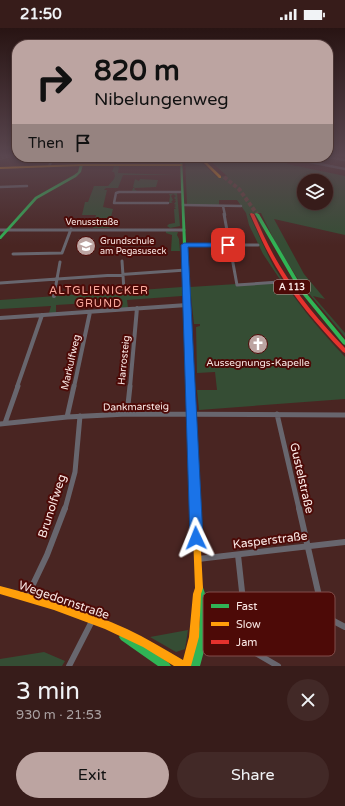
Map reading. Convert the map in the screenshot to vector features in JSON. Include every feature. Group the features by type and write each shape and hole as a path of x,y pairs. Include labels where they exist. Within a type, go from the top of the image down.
{"main road":[{"path":"0,238 36,198 58,186"},
{"path":"182,186 199,588 197,594 194,637 184,666"},
{"name":"A 113","path":"345,343 300,290 255,214 277,265 314,316 345,352"},
{"path":"199,588 203,593"},
{"name":"Wegedornstraße","path":"0,590 93,620 141,642 184,666"},
{"path":"195,666 203,632"},
{"name":"Wegedornstraße","path":"119,633 166,666"}],"street":[{"path":"0,187 26,186"},
{"path":"168,204 114,202 116,193 119,192 182,192"},
{"path":"183,205 241,206"},
{"path":"223,206 238,285 279,282"},
{"path":"13,254 62,253 71,229"},
{"name":"Venusstraße","path":"0,230 184,230"},
{"path":"184,245 258,245"},
{"path":"122,260 124,290"},
{"path":"54,296 60,262"},
{"path":"0,283 186,270"},
{"path":"0,318 187,305"},
{"name":"Harrosteig","path":"127,414 137,308"},
{"name":"Markulfweg","path":"67,417 90,312"},
{"path":"2,424 42,315"},
{"name":"Dankmarsteig","path":"2,424 67,417 127,414 345,415"},
{"name":"Gustelstraße","path":"277,414 318,592"},
{"name":"Brunolfweg","path":"27,598 53,538 72,486 80,416"},
{"name":"Kasperstraße","path":"197,559 345,542"},
{"path":"238,555 242,592"},
{"path":"69,666 93,620"},
{"name":"Gustelstraße","path":"335,622 345,627"},
{"path":"261,656 278,666"}],"green space":[{"path":"94,186 119,186 118,188 106,188 104,190 107,190 103,207 113,209 110,221 112,225 109,228 93,228 96,215 82,215 85,202 88,202"},
{"path":"133,186 156,186 156,187 133,187"},
{"path":"186,186 297,186 297,210 333,210 333,186 345,186 345,235 274,219 304,274 325,299 313,296 345,333 345,337 301,284 276,244 261,213 249,214 274,267 290,291 307,314 345,357 345,399 199,410 197,390 217,390 215,372 197,373 196,327 200,326 200,324 194,324 190,287 281,281 263,254 249,225 246,213 237,200 219,200 219,205 187,205"},
{"path":"177,193 180,226 170,228 167,226 175,223 174,209 176,209 174,207 176,207 174,206 176,205 174,204 176,201 174,201 176,200 174,198 176,196 173,194 171,196 173,200 171,202 173,203 169,203 169,194"},
{"path":"166,231 178,232 177,235 179,239 180,251 171,251 172,235 166,233"},
{"path":"182,287 182,296 127,300 128,308 121,308 122,301 56,305 56,313 49,313 51,306 0,309 0,300"},
{"path":"188,630 185,649 176,652 150,637"},
{"path":"44,652 65,661 62,666 0,666 0,659"}],"tunnel":[{"path":"235,186 257,214"}],"traffic: fast":[{"path":"0,238 36,198 58,186"},
{"path":"182,186 193,456"},
{"path":"257,214 301,290 345,343"},
{"path":"199,588 203,597"},
{"path":"124,637 166,666"},
{"path":"195,666 203,637"}],"traffic: slow":[{"path":"186,666 194,637 197,594 199,588 193,456"},
{"path":"0,590 54,606 107,625 146,644 183,666"}],"traffic: jam":[{"path":"252,214 271,254 285,278 309,310 345,351"}],"place":[{"name":"Grundschule am Pegasuseck","path":"86,246"},
{"name":"Aussegnungs-Kapelle","path":"258,344"}],"district":[{"name":"ALTGLIENICKER GRUND","path":"99,296"}],"route":[{"path":"196,538 184,245 228,245"}]}
